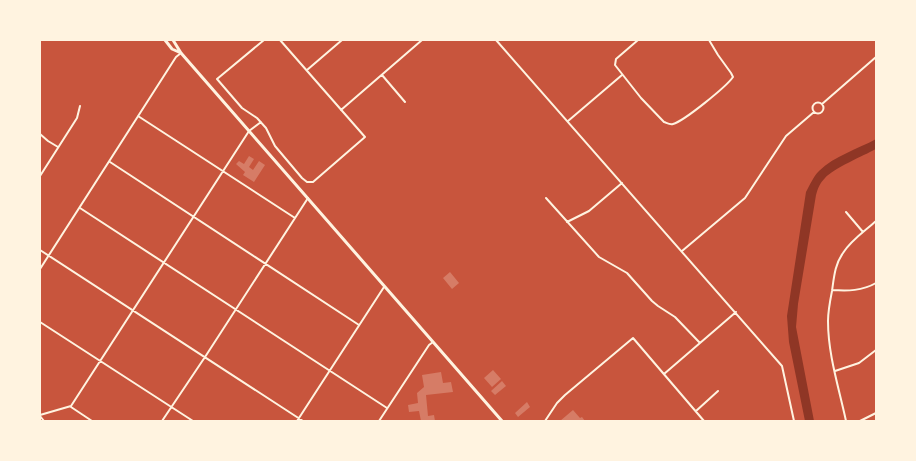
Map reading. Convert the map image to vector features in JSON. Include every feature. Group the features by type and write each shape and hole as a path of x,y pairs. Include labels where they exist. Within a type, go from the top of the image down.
{"main road":[{"path":"165,40 172,49 181,53"},
{"path":"173,40 181,53 249,132 502,421"}],"street":[{"path":"264,40 217,79 242,108 261,122 269,132 271,140 275,146 307,182 313,182 365,137 280,40"},
{"path":"307,70 342,40"},
{"path":"341,110 422,40"},
{"path":"496,40 782,366 794,421"},
{"path":"638,40 616,59 615,62 622,75 641,98 664,122 669,124 674,124 696,109 733,77 709,40"},
{"path":"40,270 176,57 181,53"},
{"path":"822,104 876,57"},
{"path":"382,75 405,102"},
{"path":"568,121 622,75"},
{"path":"814,112 813,107 815,104 819,102 822,104"},
{"path":"682,251 745,198 786,136 814,112 817,113 823,111 824,108 822,104"},
{"path":"40,176 77,118 80,106"},
{"path":"138,116 296,218"},
{"path":"44,421 40,416 71,406 249,132 261,122"},
{"path":"40,134 58,147"},
{"path":"110,162 359,325"},
{"path":"567,222 590,211 622,183"},
{"path":"162,421 308,198"},
{"path":"546,198 600,257 627,273 652,301 675,317 700,343"},
{"path":"80,208 387,408"},
{"path":"846,212 863,232"},
{"path":"846,421 831,354 828,332 828,312 835,269 842,254 850,244 876,221"},
{"path":"40,250 303,421"},
{"path":"832,290 853,291 867,288 876,283"},
{"path":"297,421 384,287"},
{"path":"664,374 736,312"},
{"path":"40,322 193,421"},
{"path":"544,421 565,395 633,338 704,421"},
{"path":"379,421 429,345 433,342"},
{"path":"835,372 859,363 876,350"},
{"path":"696,411 718,391"},
{"path":"71,406 92,421"},
{"path":"860,421 876,413"}],"shaded area":[{"path":"876,139 876,149 829,174 820,184 816,195 798,304 796,327 814,421 805,421 789,342 787,316 806,192 815,176 825,166 839,157"}],"building":[{"path":"249,156 254,159 249,167 253,170 259,161 265,165 254,182 243,175 245,172 236,164 239,161 244,164"},
{"path":"450,272 459,283 452,289 443,278"},
{"path":"493,370 501,379 492,387 484,378"},
{"path":"441,372 443,383 451,382 453,392 426,395 428,416 434,415 435,421 421,421 419,411 409,412 408,405 418,403 417,393 424,387 422,375"},
{"path":"502,381 506,386 495,395 491,391"},
{"path":"527,402 530,407 518,417 515,413"},
{"path":"573,410 585,421 560,421"}]}
